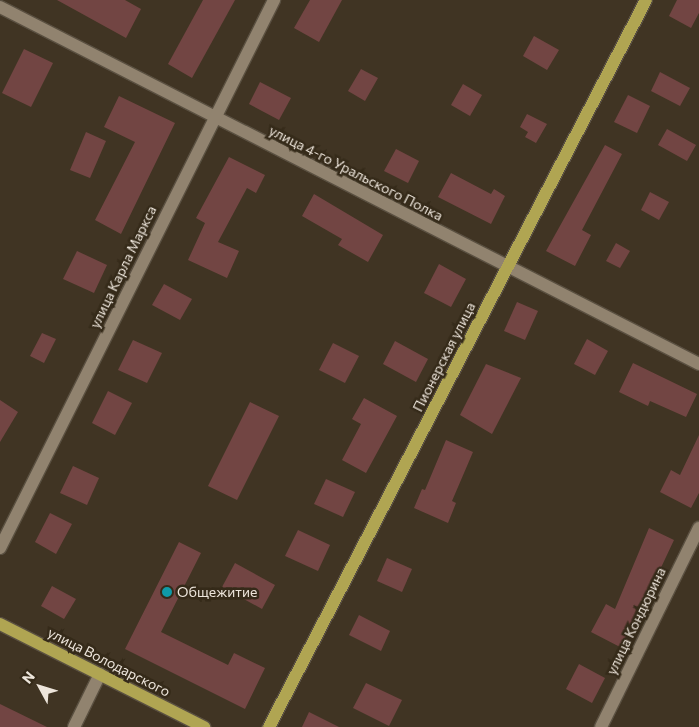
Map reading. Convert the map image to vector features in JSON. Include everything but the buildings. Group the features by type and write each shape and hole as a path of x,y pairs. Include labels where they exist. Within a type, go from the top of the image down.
{"main road":[{"name":"Пионерская улица","path":"269,727 646,0"},
{"name":"улица Володарского","path":"0,624 204,727"}],"street":[{"name":"улица Карла Маркса","path":"0,548 274,0"},
{"name":"улица 4-го Уральского Полка","path":"0,7 507,268 699,364"},
{"name":"улица Кондюрина","path":"600,727 699,528"},
{"path":"74,727 100,674"}],"place":[{"name":"Общежитие","path":"167,592"}]}
